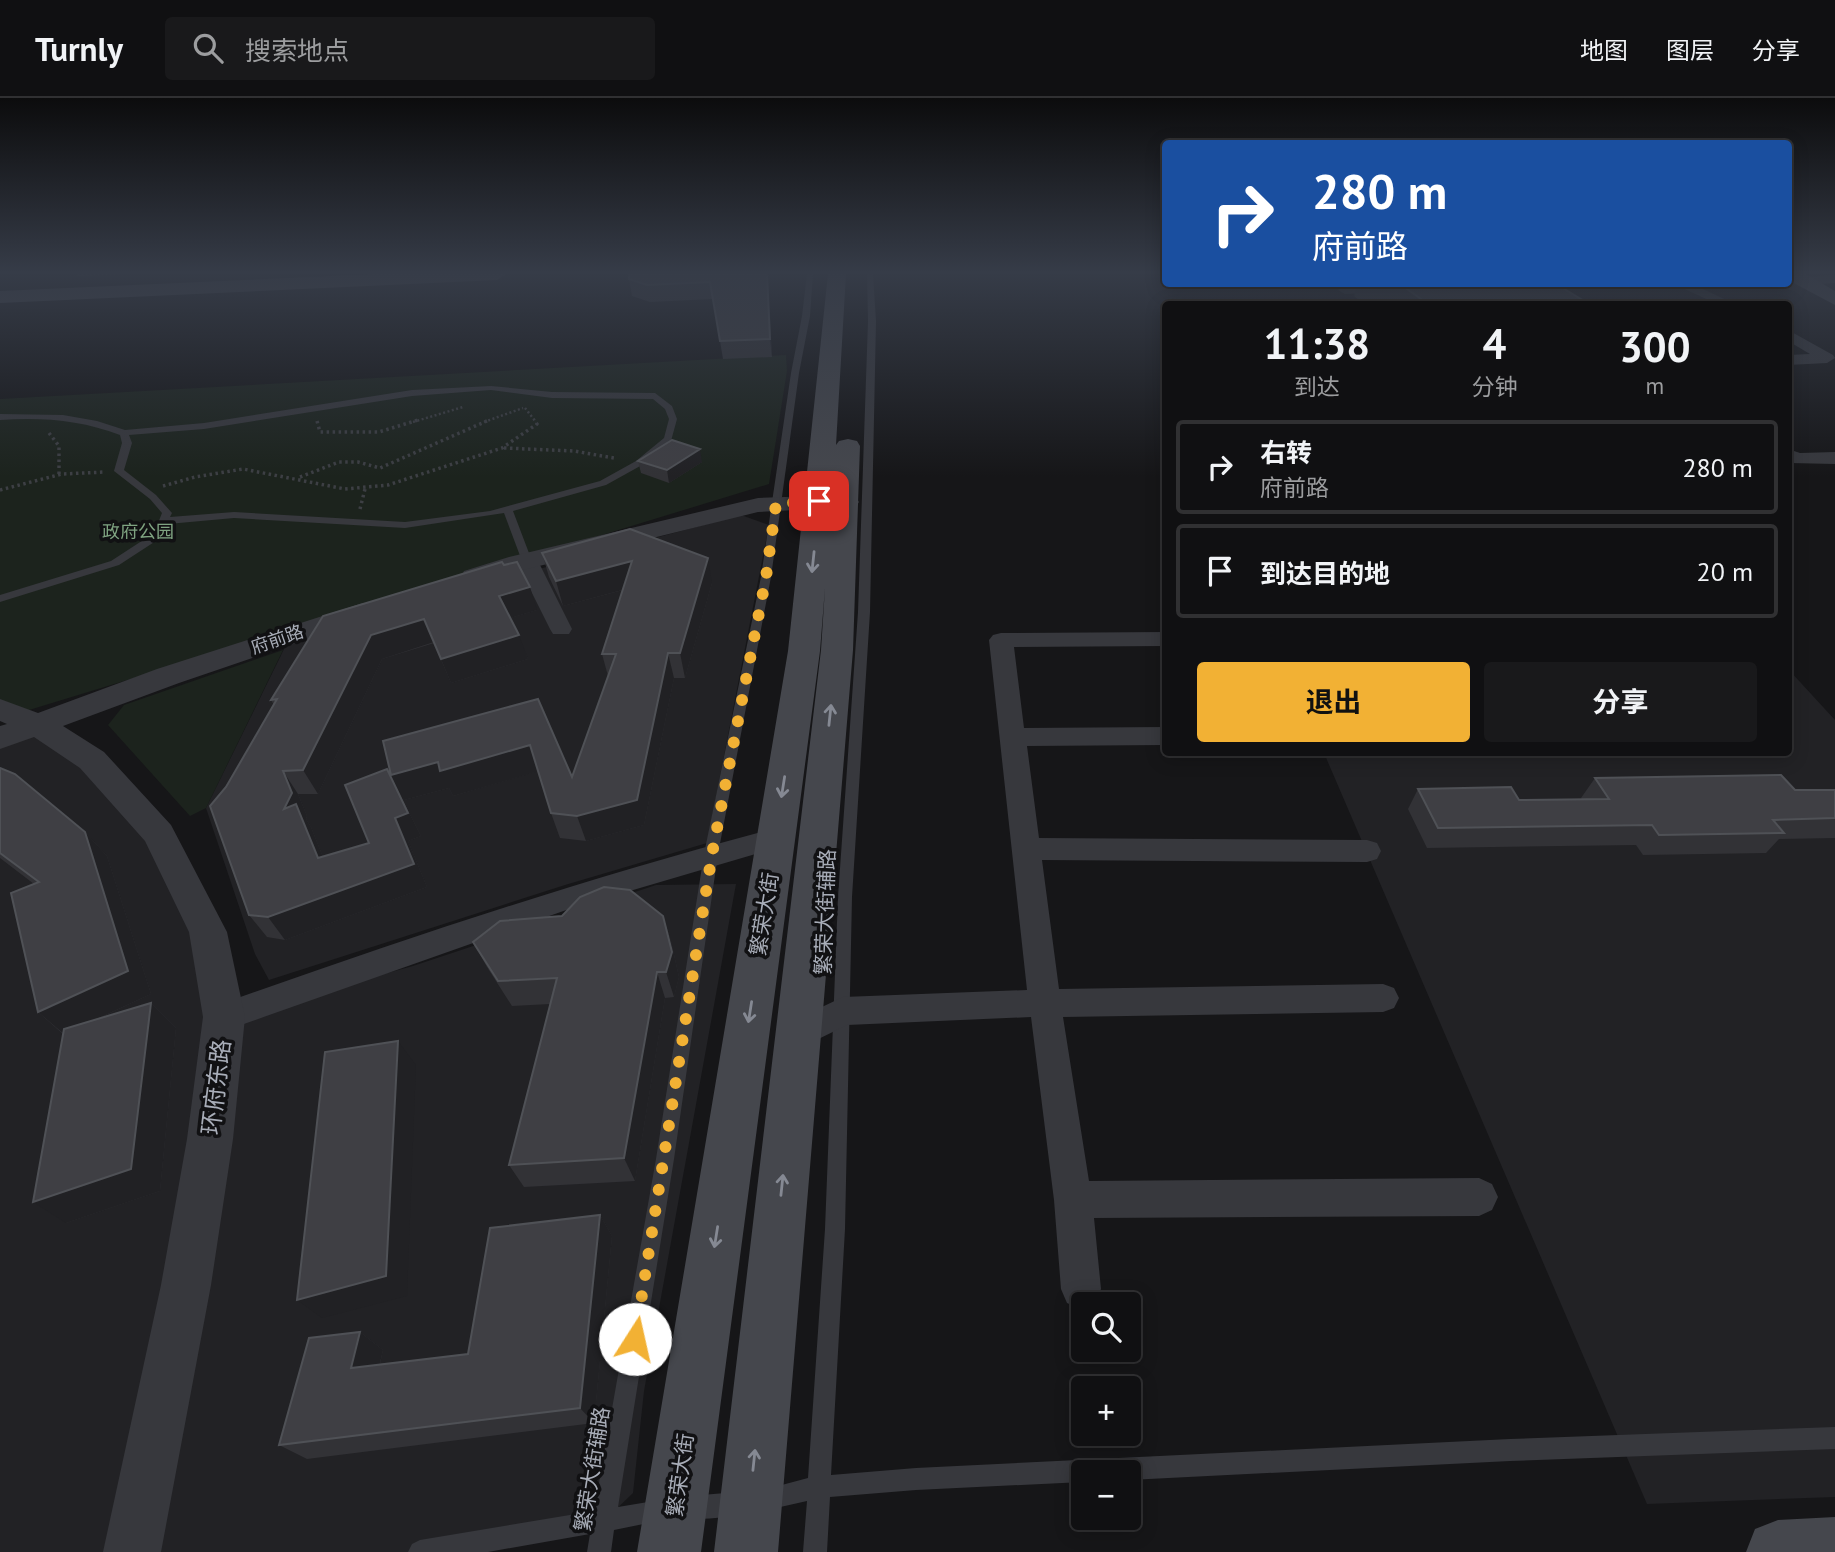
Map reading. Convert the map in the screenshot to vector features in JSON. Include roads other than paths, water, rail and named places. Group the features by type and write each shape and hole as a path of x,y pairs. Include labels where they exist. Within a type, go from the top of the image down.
{"main road":[{"name":"繁荣大街","path":"746,1552 837,650 833,501 836,342"},
{"name":"繁荣大街","path":"669,1552 804,651 833,501 848,342"},
{"path":"1778,1552 1835,1549"}],"street":[{"path":"1792,360 1828,358 1801,342"},
{"path":"1792,456 1835,458"},
{"path":"452,584 527,561 758,505 833,501"},
{"path":"527,561 561,629"},
{"name":"府前路","path":"12,724 385,604"},
{"path":"1081,1289 1073,1200 1025,849 1001,640 1162,639"},
{"name":"环府东路","path":"12,724 92,760 159,834 208,932 224,1017 210,1139 186,1285 132,1552"},
{"path":"1013,737 1162,736"},
{"path":"224,1017 488,922 605,884 776,838"},
{"path":"1025,849 1367,851"},
{"path":"798,1034 843,1011 1045,1003 1383,999"},
{"path":"1073,1200 1479,1196"}],"lane":[{"name":"繁荣大街辅路","path":"599,1552 665,1159 712,854 763,590 802,342"},
{"name":"繁荣大街辅路","path":"815,1552 835,1229 845,897 864,603 871,342"},
{"path":"0,417 38,414 103,424 124,433 314,410 412,393 491,388 552,395 655,396 669,408 673,419 668,439 639,463 603,482 509,510 405,525 234,514 163,522"},
{"path":"127,446 156,431"},
{"path":"0,599 115,563 158,535 167,513 120,471 127,446 124,433"},
{"path":"509,510 527,561"},
{"path":"420,1552 675,1508 750,1502 819,1487 916,1479 1496,1451 1835,1438"}],"park label":[{"name":"政府公园","path":"138,531"}]}
